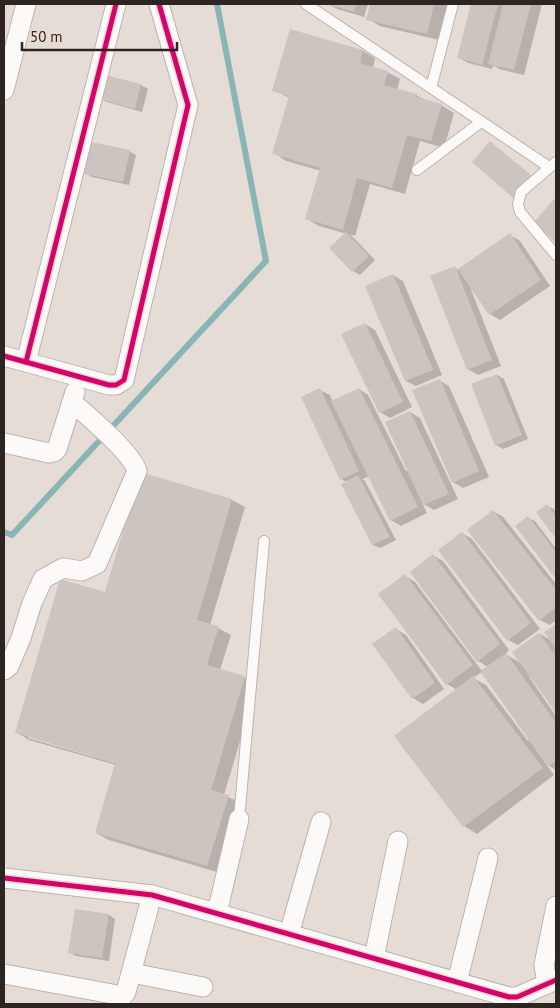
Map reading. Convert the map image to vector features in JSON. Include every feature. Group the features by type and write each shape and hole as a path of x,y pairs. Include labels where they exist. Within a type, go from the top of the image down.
{"street":[{"path":"4,90 26,4"},
{"path":"26,362 116,4"},
{"path":"4,356 109,385 116,385 124,380 187,110 187,100 160,4"},
{"path":"4,443 49,453 54,452 57,449 80,377"},
{"path":"4,670 9,666 21,638 32,603 43,579 63,568 82,571 97,564 137,471 133,463 116,443 98,424 72,402"},
{"path":"217,913 239,819"},
{"path":"289,934 321,822"},
{"path":"374,958 398,841"},
{"path":"457,982 488,858"},
{"path":"4,878 152,895 509,997 518,996 552,982 544,965 556,906"},
{"path":"4,974 123,996 132,973 152,895"},
{"path":"132,973 203,987"}],"lane":[{"path":"306,4 481,122 553,165 521,192 518,204 520,212 556,255"},
{"path":"432,88 453,4"},
{"path":"417,170 481,122"},
{"path":"239,819 264,541"}],"building":[{"path":"326,4 356,4 354,12"},
{"path":"370,4 434,4 427,34 366,20"},
{"path":"471,4 498,4 482,65 457,58"},
{"path":"503,4 531,4 514,70 488,64"},
{"path":"290,29 363,50 360,63 388,71 384,85 417,94 416,97 442,104 431,141 407,135 392,188 357,178 343,230 305,219 320,168 272,154 289,96 272,91"},
{"path":"105,75 141,84 135,109 99,99"},
{"path":"490,141 532,176 513,198 472,162"},
{"path":"91,142 130,150 123,182 84,174"},
{"path":"556,197 556,243 533,223"},
{"path":"346,232 369,256 352,272 329,248"},
{"path":"510,233 541,280 489,315 458,269"},
{"path":"455,266 492,360 467,370 430,276"},
{"path":"393,274 433,370 405,381 365,286"},
{"path":"365,323 403,402 379,413 341,334"},
{"path":"497,374 522,435 495,446 471,384"},
{"path":"440,379 479,471 452,483 412,390"},
{"path":"320,388 359,471 340,480 301,397"},
{"path":"359,388 418,507 390,521 331,401"},
{"path":"410,411 449,494 423,505 385,422"},
{"path":"140,472 232,499 197,620 219,626 207,665 245,676 211,790 229,795 207,866 95,833 115,763 15,733 60,579 105,592"},
{"path":"358,475 390,537 372,545 341,484"},
{"path":"547,504 556,517 556,539 536,512"},
{"path":"493,510 556,590 556,607 539,621 467,530"},
{"path":"528,516 556,552 556,579 515,526"},
{"path":"462,532 531,623 507,641 438,550"},
{"path":"433,554 500,644 477,662 410,572"},
{"path":"405,574 473,665 446,685 378,594"},
{"path":"556,624 556,649 544,632"},
{"path":"396,627 435,683 412,699 372,644"},
{"path":"539,633 556,656 556,713 512,652"},
{"path":"506,653 556,723 556,761 548,767 480,671"},
{"path":"473,676 543,768 463,827 394,736"},
{"path":"75,909 109,914 102,958 68,953"}],"waterway":[{"path":"4,532 12,535 266,261 217,4"}],"cycle path":[{"path":"26,362 116,4"},
{"path":"4,356 109,385 116,385 124,380 188,105 159,4"},
{"path":"4,878 152,895 509,997 517,997 556,980"}]}
